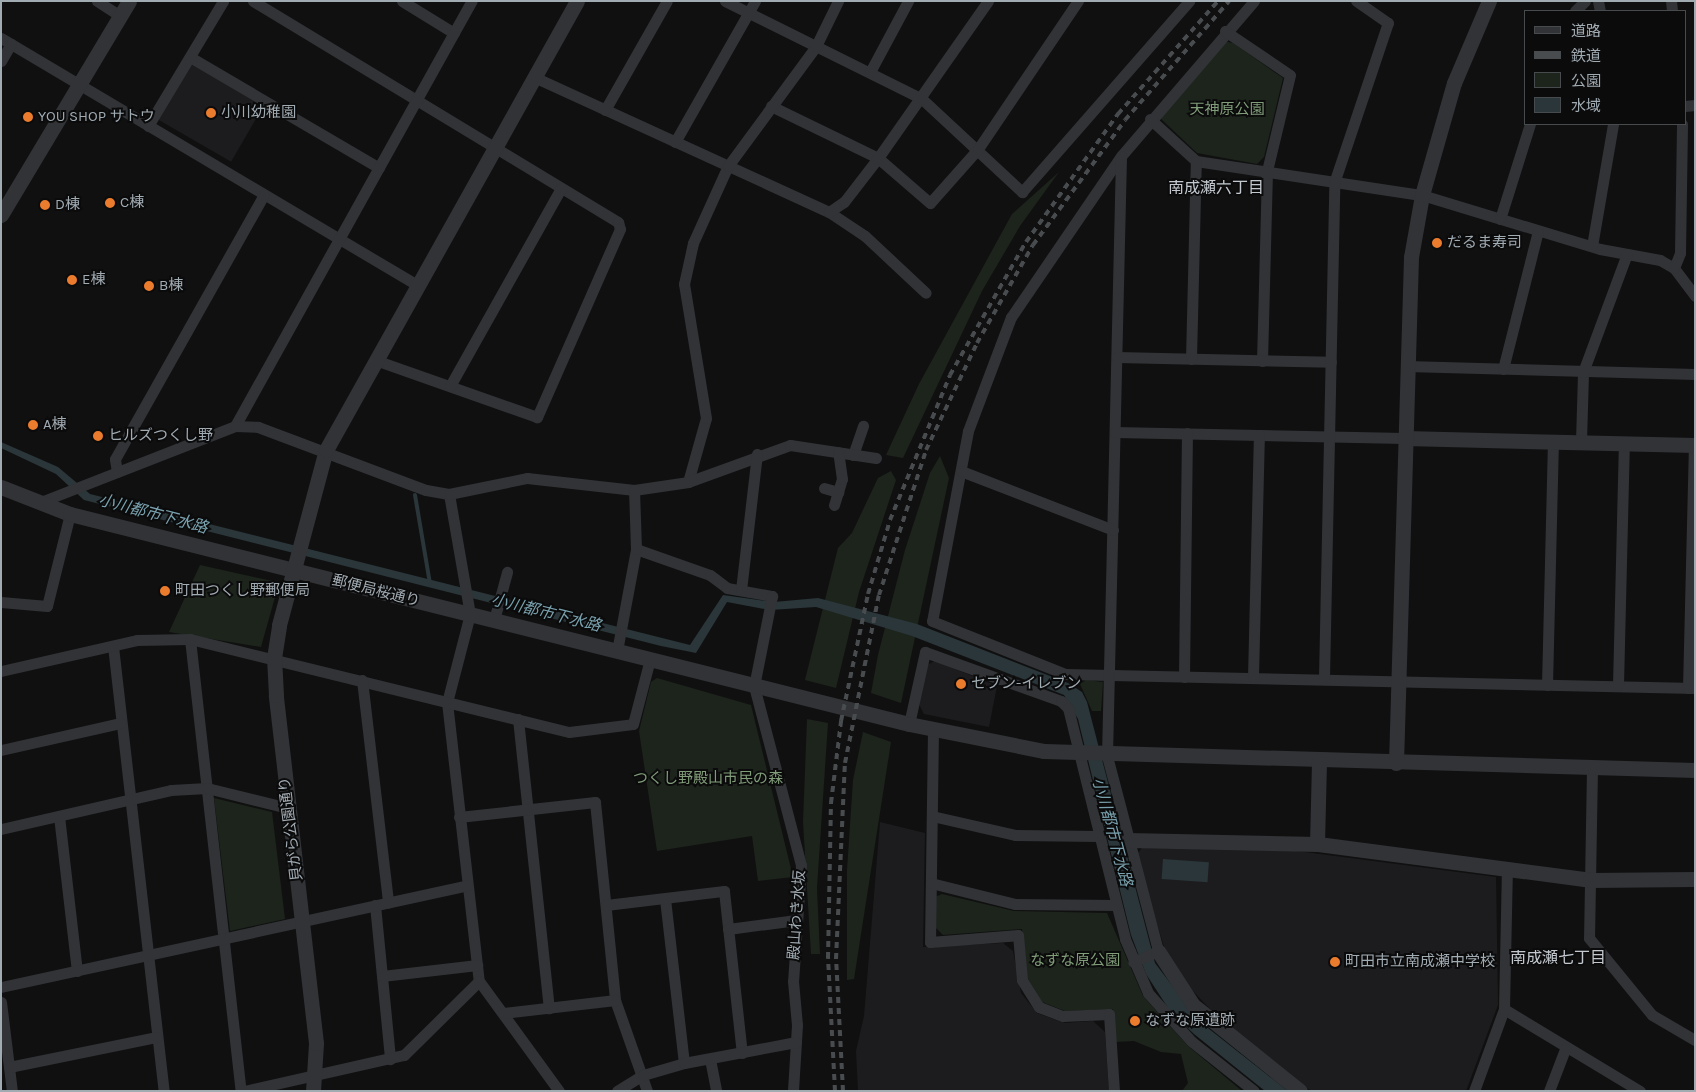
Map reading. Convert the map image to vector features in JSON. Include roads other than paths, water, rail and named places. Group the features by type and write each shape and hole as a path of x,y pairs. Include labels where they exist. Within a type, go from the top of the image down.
{"street":[{"path":"97,1 120,16"},
{"path":"1,215 129,1"},
{"path":"148,126 223,1"},
{"path":"253,1 618,222 620,229 537,416 375,360"},
{"path":"402,1 454,32"},
{"path":"235,426 472,1"},
{"name":"貝がら公園通り","path":"313,1091 315,1075 302,921 288,808 274,658 293,570 326,450 417,285 496,149 577,1"},
{"path":"605,110 667,1"},
{"path":"725,1 922,99 1022,192 1189,1"},
{"path":"675,142 755,1"},
{"path":"688,482 706,418 684,284 693,243 728,166 816,46 838,1"},
{"path":"870,72 908,1"},
{"path":"829,212 844,202 878,158 922,99 988,1"},
{"path":"772,106 878,158 930,203 978,150 1078,1"},
{"path":"1115,432 1553,440 1694,445 1691,688 1324,678 1065,674 932,621 968,431 1011,318 1121,156 1225,31 1254,1"},
{"path":"1324,678 1334,183 1388,23 1356,1"},
{"path":"1396,763 1408,285 1422,195 1454,83 1489,1"},
{"path":"1225,31 1290,75 1267,171 1262,361"},
{"path":"1,61 6,41 417,285"},
{"path":"190,57 379,168"},
{"path":"534,77 829,212 865,236 926,293"},
{"path":"1150,120 1196,161 1422,195 1592,246 1660,260 1674,268 1695,296"},
{"path":"1500,219 1530,125"},
{"path":"1592,246 1613,125"},
{"path":"1674,268 1680,252 1682,125"},
{"path":"1121,156 1113,530 1105,756 1158,951 1193,1005 1300,1091"},
{"path":"1191,359 1196,161"},
{"path":"450,386 561,188"},
{"path":"117,472 115,459 264,195"},
{"path":"1503,369 1538,231"},
{"path":"1581,441 1583,372 1627,254"},
{"path":"1117,357 1331,362"},
{"path":"1406,366 1695,374"},
{"path":"38,503 235,426 258,427 326,450 426,490 449,494 527,478 634,490 688,482 757,454 790,445 876,458"},
{"path":"853,455 863,426"},
{"path":"1184,677 1188,433"},
{"path":"1253,677 1259,435"},
{"path":"1547,685 1553,440"},
{"path":"1618,685 1624,443"},
{"path":"834,505 842,479 838,452"},
{"path":"741,590 757,454"},
{"path":"961,471 1113,530"},
{"name":"郵便局桜通り","path":"1,487 70,514 470,614 496,614 617,651 754,686 933,730 1081,755 1695,770"},
{"path":"824,488 838,492"},
{"path":"617,651 636,549 634,490"},
{"path":"449,494 470,614 447,702 479,982 559,1091"},
{"path":"1,602 47,606 70,514"},
{"path":"636,549 741,590 771,599 754,686"},
{"path":"496,614 507,572"},
{"path":"1,671 161,637 190,639 274,658 569,732 634,724 650,660"},
{"path":"190,639 242,1091 404,1055 479,982"},
{"path":"113,646 164,1091"},
{"path":"909,724 925,652 1062,701 1068,708 1081,755 1098,836 1116,905 1134,962 1148,993 1170,1022 1254,1091"},
{"path":"362,680 388,902"},
{"name":"殿山わき水坂","path":"754,686 801,865 796,920 796,1042 793,1091"},
{"path":"518,719 549,1008"},
{"path":"1,750 121,723"},
{"path":"933,730 930,942 1018,935 1022,980 1039,1008 1063,1016 1108,1014 1114,1091"},
{"path":"1317,844 1319,761"},
{"path":"1592,768 1589,938 1652,1015 1695,1040"},
{"path":"1,829 171,790 207,788 288,808"},
{"path":"459,818 595,802 615,1000 643,1075 647,1091"},
{"path":"59,816 77,971"},
{"path":"932,816 1015,836 1098,836"},
{"path":"1128,840 1317,844 1507,871 1590,880 1695,879"},
{"path":"1474,1091 1504,1009 1507,871"},
{"path":"931,884 1015,904 1116,905"},
{"path":"1,987 467,885"},
{"path":"606,905 724,892 742,1053"},
{"path":"664,898 684,1063"},
{"path":"375,905 390,1059"},
{"path":"728,929 796,920"},
{"path":"1134,962 1158,951"},
{"path":"382,976 477,965"},
{"path":"503,1014 615,1000"},
{"path":"1,1002 12,1091"},
{"path":"1504,1009 1627,1088 1640,1091"},
{"path":"9,1066 157,1037"},
{"path":"617,1091 643,1075 684,1063 796,1042"},
{"path":"1549,1091 1565,1049"},
{"path":"710,1058 716,1091"}],"water":[{"name":"小川都市下水路","path":"1,442 58,467 90,494 690,645 723,595 774,602 818,598 917,624 1068,683 1082,692 1087,702 1155,963 1199,1021 1288,1091 1265,1091 1194,1034 1170,1011 1146,974 1131,935 1078,719 1064,695 912,636 816,607 770,610 727,602 696,653 661,646 84,500 56,474 1,448"},
{"path":"1163,859 1209,862 1207,882 1162,879"}],"waterway":[{"path":"415,495 430,584"}],"railway":[{"path":"835,1091 828,958 831,803 841,721 868,594 890,520 950,375 1026,242 1118,114 1218,1"},
{"path":"843,1091 836,959 845,763 879,595 926,450 977,343 1033,245 1125,120 1229,1"}],"place":[{"name":"小川幼稚園","path":"211,113"},
{"name":"YOU SHOP サトウ","path":"28,117"},
{"name":"C棟","path":"110,203"},
{"name":"D棟","path":"45,205"},
{"name":"だるま寿司","path":"1437,243"},
{"name":"E棟","path":"72,280"},
{"name":"B棟","path":"149,286"},
{"name":"A棟","path":"33,425"},
{"name":"ヒルズつくし野","path":"98,436"},
{"name":"町田つくし野郵便局","path":"165,591"},
{"name":"セブン-イレブン","path":"961,684"},
{"name":"町田市立南成瀬中学校","path":"1335,962"},
{"name":"なずな原遺跡","path":"1135,1021"}],"district":[{"name":"南成瀬六丁目","path":"1216,188"},
{"name":"南成瀬七丁目","path":"1558,958"}],"park label":[{"name":"天神原公園","path":"1227,110"},
{"name":"つくし野殿山市民の森","path":"708,779"},
{"name":"なずな原公園","path":"1075,961"}]}
